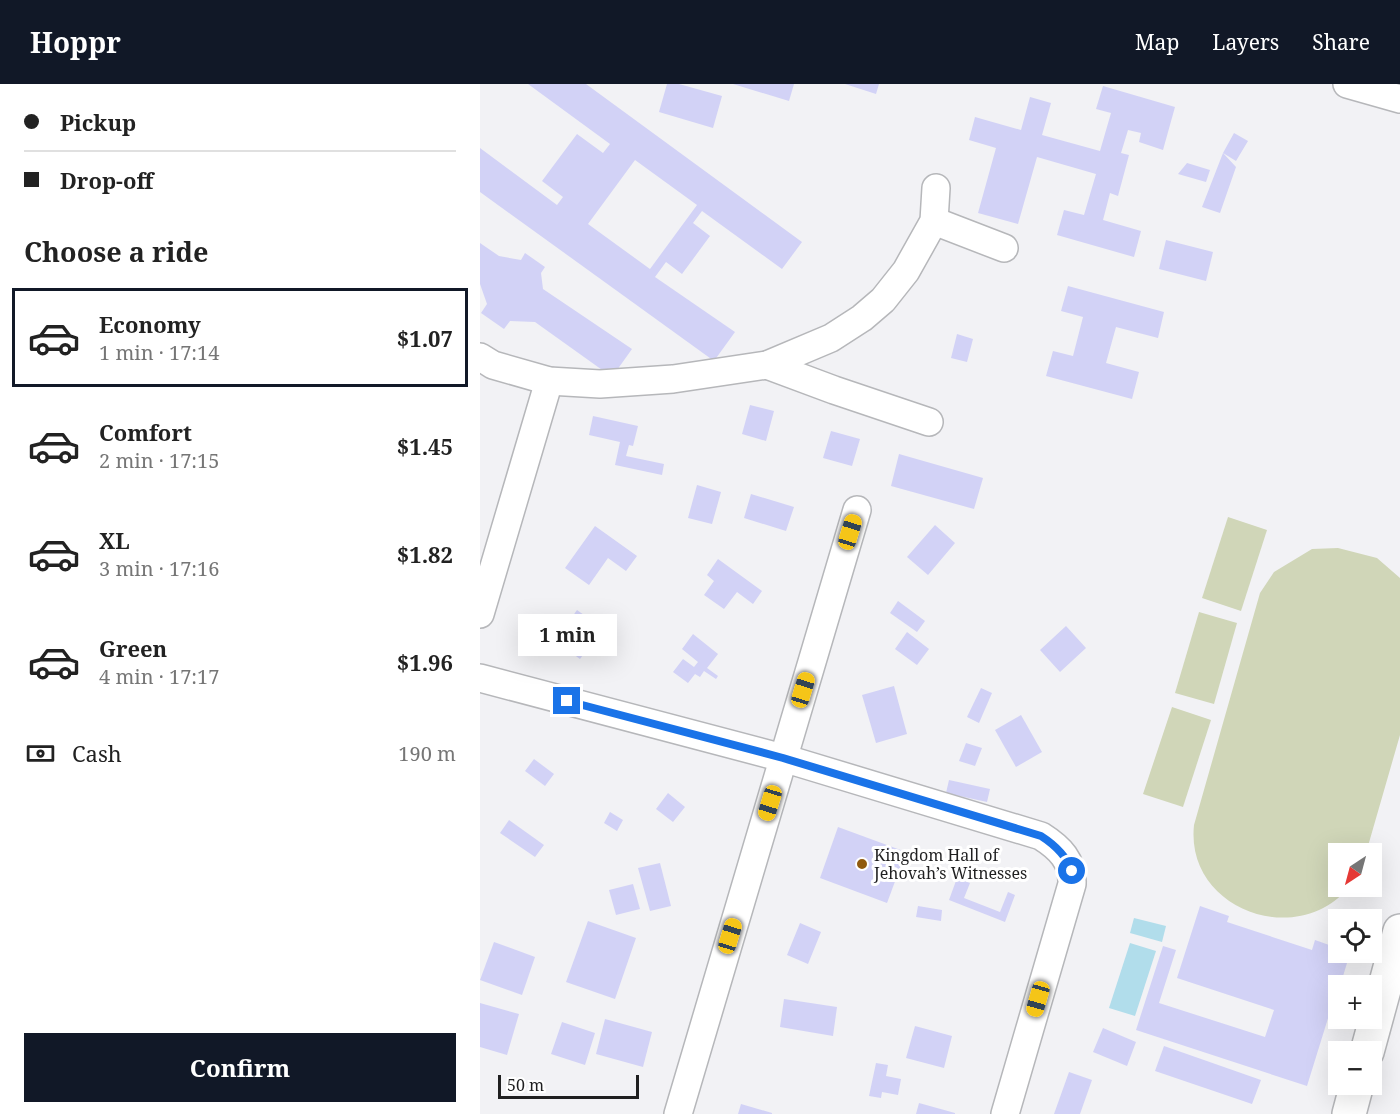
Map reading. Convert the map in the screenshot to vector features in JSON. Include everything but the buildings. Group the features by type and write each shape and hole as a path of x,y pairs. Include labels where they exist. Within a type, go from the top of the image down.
{"highway":[{"path":"1370,1041 1399,939"},
{"path":"1349,1114 1355,1095"}],"street":[{"path":"1347,84 1400,99"},
{"path":"480,357 493,365 549,381 600,384 673,379 767,365 831,338 862,318 883,300 906,271 934,221 936,188"},
{"path":"934,221 1004,248"},
{"path":"767,365 929,422"},
{"path":"480,614 549,381"},
{"path":"678,1114 857,510"},
{"path":"480,678 783,758 1041,836 1051,843 1068,860 1072,871 1072,884 1005,1114"}],"green space":[{"path":"1228,517 1267,530 1241,611 1202,598"},
{"path":"1338,548 1377,558 1400,578 1400,735 1369,843 1328,843 1328,897 1337,897 1327,906 1302,916 1275,917 1249,911 1225,898 1207,879 1196,854 1194,825 1260,593 1274,572 1312,549"},
{"path":"1199,612 1237,623 1214,704 1175,693"},
{"path":"1172,707 1211,720 1183,807 1143,794"}],"water":[{"path":"1134,918 1166,926 1162,942 1130,933"},
{"path":"1130,943 1156,951 1135,1016 1109,1008"}],"place":[{"name":"Kingdom Hall of Jehovah’s Witnesses","path":"862,864"}],"route":[{"path":"567,701 783,758 1041,836 1061,852 1068,860 1072,871"}]}
